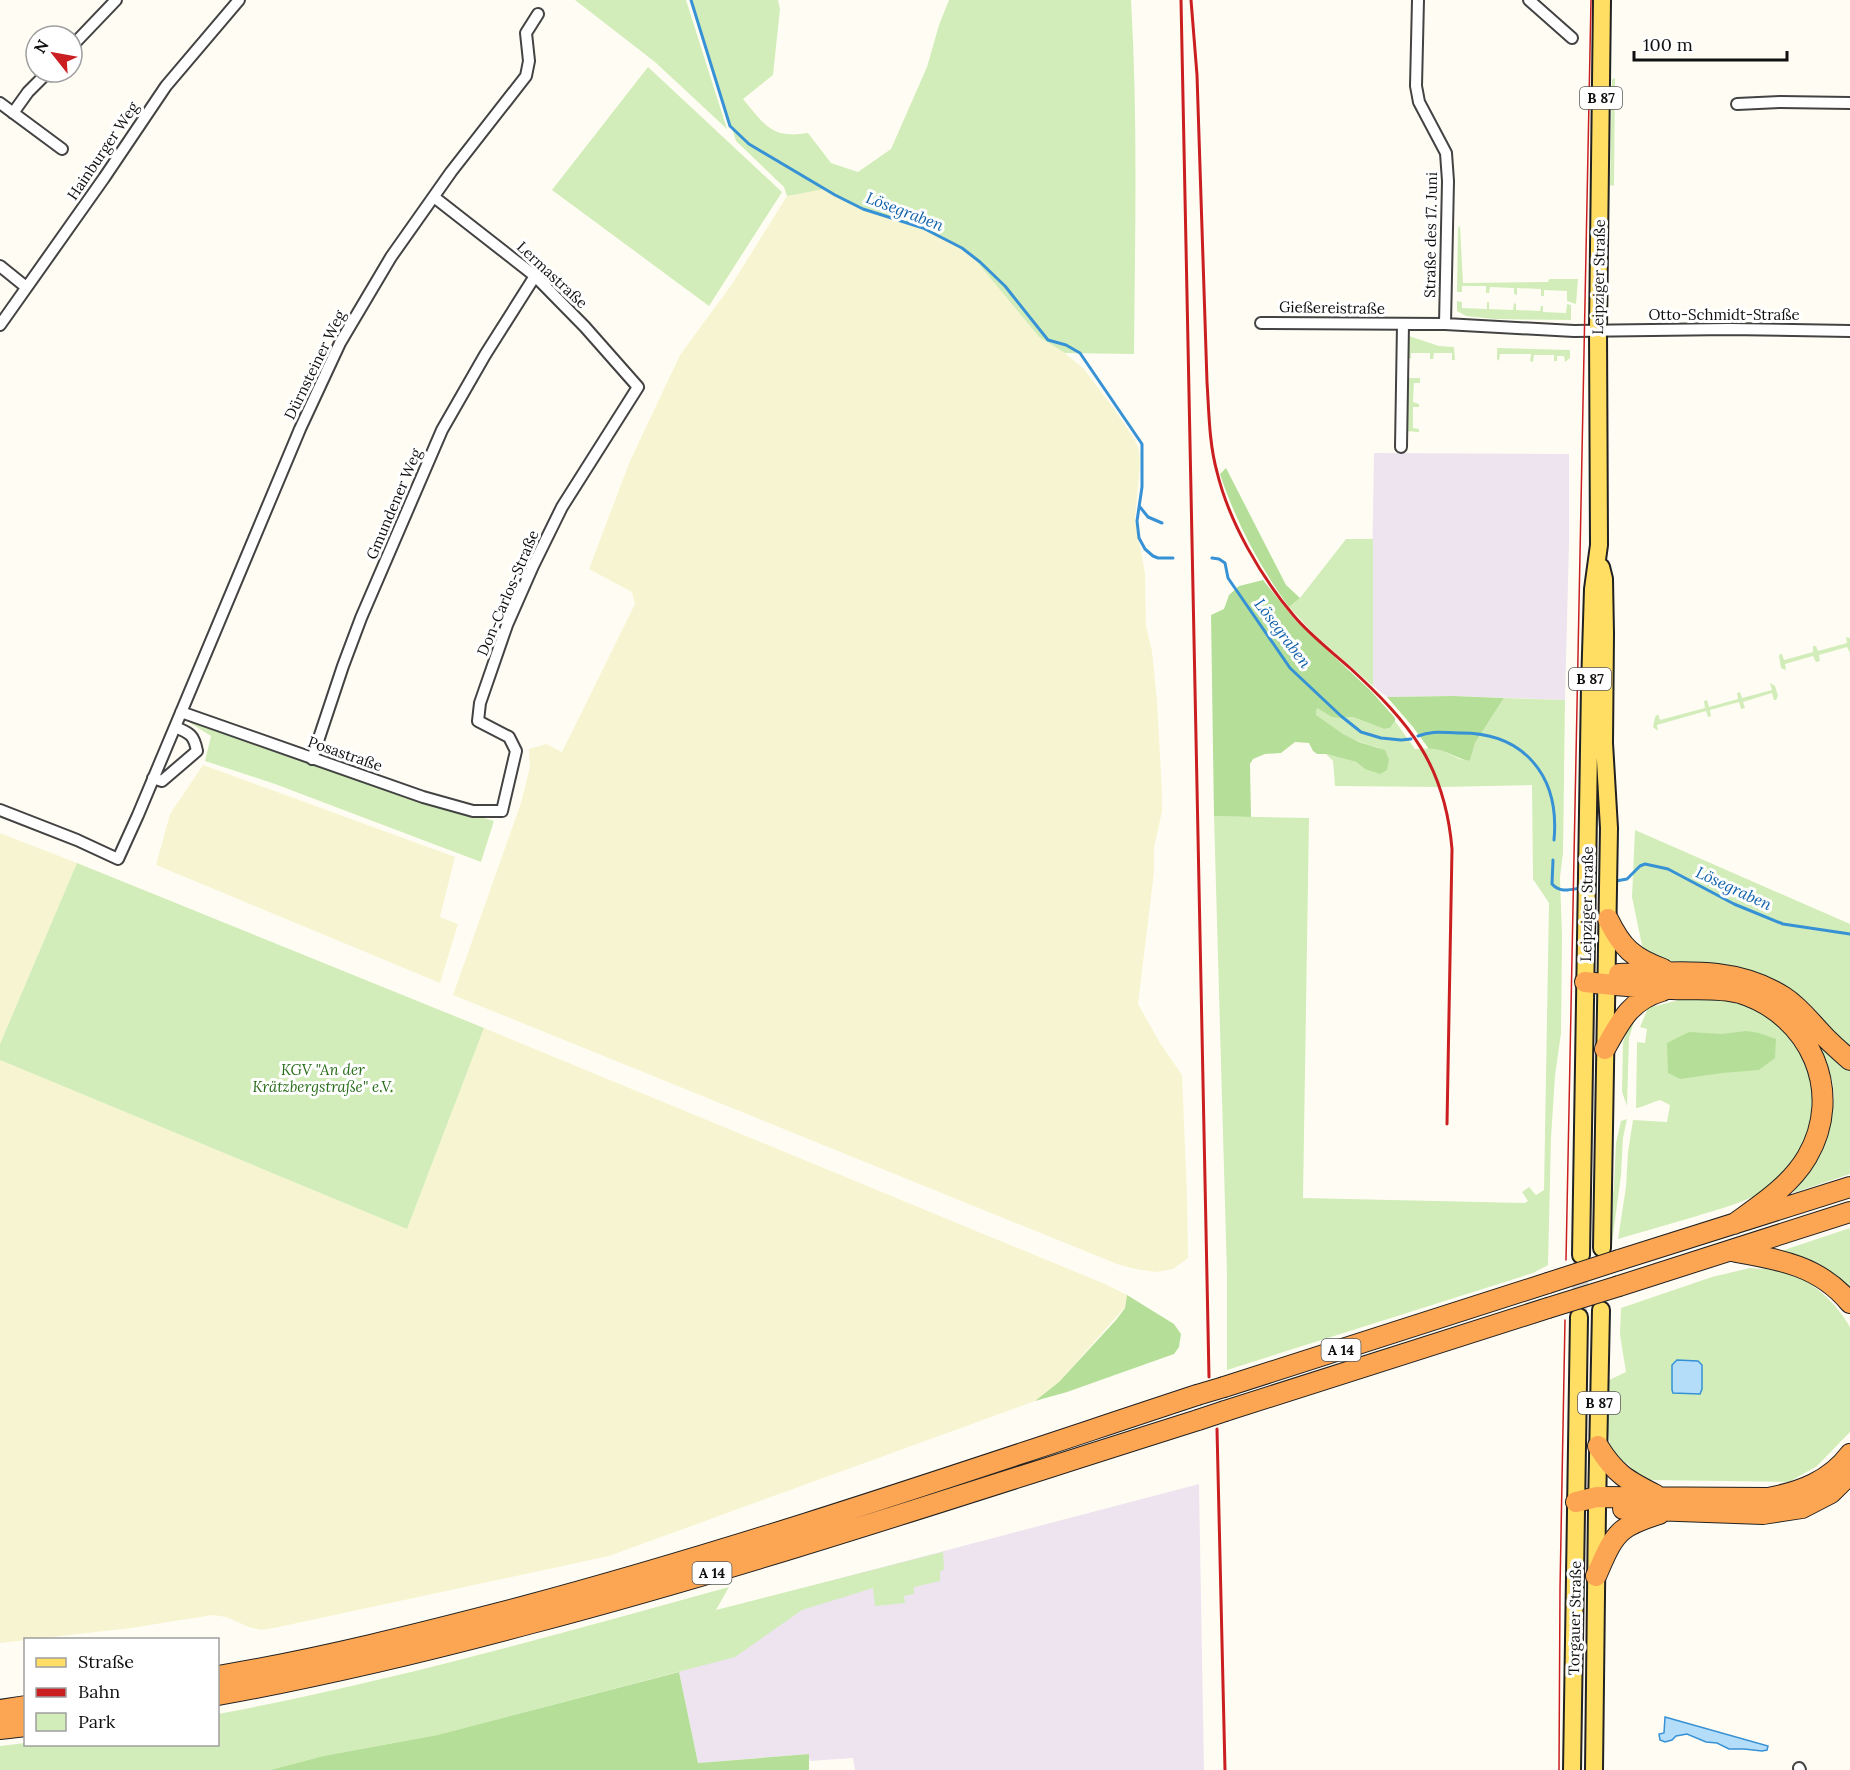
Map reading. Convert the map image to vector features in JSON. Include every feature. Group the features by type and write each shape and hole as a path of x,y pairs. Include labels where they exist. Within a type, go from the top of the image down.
{"highway":[{"path":"1608,919 1616,935 1630,953 1670,980 1738,993 1776,1011 1800,1035 1816,1064 1822,1087 1822,1111 1808,1156 1784,1185 1734,1224"},
{"path":"1586,979 1670,980 1726,975 1763,986 1784,997 1806,1015 1850,1060"},
{"path":"1605,1049 1623,1018 1634,1005 1670,980"},
{"name":"A 14","path":"219,1676 428,1632 702,1557 1197,1395 1850,1187"},
{"name":"A 14","path":"219,1695 429,1650 749,1562 1850,1212"},
{"path":"1729,1250 1793,1264 1818,1275 1850,1303"},
{"path":"1598,1446 1620,1475 1663,1505"},
{"path":"1596,1576 1619,1533 1663,1505 1786,1495 1830,1475 1850,1454"},
{"path":"1576,1502 1663,1505 1763,1514 1802,1508 1831,1493 1850,1474"},
{"path":"0,1710 24,1706"},
{"path":"0,1729 24,1726"}],"main road":[{"name":"Leipziger Straße","path":"1602,0 1598,555 1604,579 1604,743 1609,828 1608,919"},
{"name":"Leipziger Straße","path":"1581,1255 1593,589 1598,555"},
{"name":"B 87","path":"1602,1248 1608,919"},
{"name":"B 87","path":"1597,1502 1602,1310"},
{"name":"Torgauer Straße","path":"1572,1770 1580,1317"},
{"name":"Torgauer Straße","path":"1594,1770 1597,1502"}],"street":[{"path":"84,33 116,0"},
{"name":"Hainburger Weg","path":"0,325 105,177 166,86 239,0"},
{"name":"Straße des 17. Juni","path":"1418,0 1416,86 1419,102 1446,153 1448,181 1445,324"},
{"path":"1529,0 1572,38"},
{"name":"Dürnsteiner Weg","path":"0,810 77,840 118,859 296,440 340,343 391,257 526,76 529,61 526,33 538,14"},
{"path":"13,113 36,84"},
{"path":"0,103 62,149"},
{"path":"1737,104 1850,103"},
{"name":"Lermastraße","path":"434,197 535,276 585,327 638,387"},
{"path":"0,266 26,287"},
{"name":"Gmundener Weg","path":"312,759 361,618 442,430 485,355 535,276"},
{"name":"Gießereistraße","path":"1261,323 1445,324"},
{"name":"Gießereistraße","path":"1401,447 1403,324"},
{"path":"1445,324 1541,330 1598,330"},
{"name":"Otto-Schmidt-Straße","path":"1598,330 1850,331"},
{"name":"Don-Carlos-Straße","path":"502,811 516,751 509,737 478,721 480,703 507,626 562,507 638,387"},
{"name":"Posastraße","path":"181,712 447,804 473,811 502,811"},
{"path":"153,778 162,781 197,751 195,739 188,732 175,727"}],"shaded area":[{"path":"824,188 859,206 921,227 946,239 973,257 1039,337 1065,353 1084,369 1114,409 1139,450 1135,520 1145,573 1146,626 1152,651 1157,701 1162,811 1154,848 1154,872 1138,1004 1160,1043 1182,1075 1188,1258 1173,1269 1156,1272 1117,1264 453,995 521,803 530,767 529,749 546,744 562,752 635,604 632,592 589,569 630,461 680,355 732,284 787,196"},
{"path":"1374,453 1569,454 1565,700 1453,696 1387,697 1373,686"},
{"path":"203,765 455,857 440,917 458,924 440,983 156,865 170,814"},
{"path":"0,833 77,863 0,1044"},
{"path":"484,1028 1127,1295 1125,1307 1059,1382 1035,1401 609,1556 261,1630 226,1617 213,1615 131,1628 44,1638 24,1638 24,1640 0,1643 0,1060 407,1229"},
{"path":"1199,1484 1204,1770 855,1770 853,1758 810,1761 808,1754 698,1763 679,1672 715,1611"}],"green space":[{"path":"575,0 686,0 727,129 655,62"},
{"path":"691,0 778,0 780,9 773,75 743,99 770,128 785,134 808,133 831,163 858,172 891,149 927,67 949,0 1131,0 1135,133 1134,354 1065,353 1039,337 973,257 946,239 921,227 859,206 824,189 787,196 784,187 736,141"},
{"path":"648,67 782,192 709,306 552,190"},
{"path":"1615,78 1614,186 1610,185 1612,79"},
{"path":"1460,226 1463,283 1548,282 1549,279 1578,279 1576,304 1567,301 1567,291 1544,290 1544,296 1541,296 1541,289 1517,288 1517,295 1514,294 1514,288 1490,287 1489,293 1486,293 1486,286 1462,286 1462,292 1457,292 1458,228"},
{"path":"1457,301 1462,302 1462,308 1487,309 1487,302 1489,302 1489,309 1513,310 1514,303 1516,310 1540,311 1543,306 1543,312 1566,313 1567,304 1571,305 1571,320 1494,319 1466,316 1457,311"},
{"path":"1409,336 1439,346 1454,347 1455,360 1452,360 1452,353 1434,353 1433,359 1430,359 1430,353 1411,353 1411,359 1405,355 1406,339"},
{"path":"1497,348 1570,350 1570,358 1565,362 1564,356 1557,356 1557,361 1554,361 1554,355 1534,355 1533,362 1530,361 1531,354 1500,354 1499,361"},
{"path":"1405,378 1420,378 1420,383 1414,383 1413,402 1419,404 1419,407 1413,407 1413,428 1419,429 1419,432 1405,431"},
{"path":"1226,468 1286,585 1300,598 1289,607 1258,560 1241,526 1220,474"},
{"path":"1346,539 1373,539 1373,686 1313,633 1289,607 1300,598"},
{"path":"1263,580 1295,620 1371,691 1395,718 1390,728 1384,729 1353,717 1332,717 1317,708 1316,715 1343,734 1385,750 1389,760 1387,770 1380,774 1365,769 1356,762 1326,754 1317,754 1309,743 1295,742 1281,753 1265,754 1253,759 1250,764 1251,817 1214,816 1211,615 1224,609 1229,595 1239,586"},
{"path":"1846,637 1850,638 1850,653 1847,647 1819,655 1820,661 1816,662 1813,656 1785,664 1786,670 1781,668 1780,654 1784,660 1813,652 1813,646 1816,646 1818,651 1847,643"},
{"path":"1770,683 1775,686 1778,696 1776,700 1772,693 1743,702 1745,708 1741,709 1739,702 1710,710 1711,716 1708,717 1706,711 1657,725 1658,731 1653,727 1658,714 1660,720 1705,708 1704,701 1707,700 1709,707 1738,699 1737,693 1740,692 1742,698 1772,690"},
{"path":"1387,697 1504,698 1475,743 1470,761 1439,750 1429,749"},
{"path":"1504,698 1565,700 1563,853 1560,877 1561,1033 1555,1076 1551,1138 1548,1265 1533,1273 1227,1370 1227,1275 1214,816 1309,818 1303,1198 1525,1203 1528,1201 1522,1192 1529,1187 1536,1195 1544,1190 1549,903 1533,879 1532,785 1335,786 1333,761 1326,754 1356,762 1365,769 1380,748 1346,736 1316,715 1317,708 1340,718 1353,717 1384,729 1390,728 1395,721 1415,749 1436,748 1470,761 1475,743"},
{"path":"192,718 364,783 494,821 481,862 275,784 205,761 211,736 190,723"},
{"path":"1635,830 1850,924 1850,1051 1739,971 1717,964 1664,961 1644,955 1632,897"},
{"name":"KGV \"An der Krätzbergstraße\" e.V.","path":"77,863 484,1028 407,1229 0,1060 0,1044"},
{"path":"1700,997 1747,1006 1773,1019 1791,1035 1803,1055 1810,1077 1812,1100 1810,1123 1803,1145 1791,1165 1776,1182 1759,1194 1728,1206 1618,1239 1633,1120 1667,1122 1670,1105 1660,1100 1636,1108 1637,1042 1645,1043 1647,1029 1640,1027 1648,1008"},
{"path":"1636,1015 1629,1038 1627,1106 1622,1092 1623,1043 1628,1027"},
{"path":"1746,1031 1776,1039 1775,1058 1759,1070 1680,1079 1668,1073 1667,1043 1689,1032 1722,1034"},
{"path":"1817,1041 1850,1071 1850,1174 1793,1193 1818,1158 1833,1111 1831,1076"},
{"path":"1627,1119 1612,1243 1607,1244 1614,1186 1616,1143 1621,1121"},
{"path":"1850,1228 1850,1290 1818,1266 1781,1251"},
{"path":"1750,1268 1787,1272 1806,1281 1831,1302 1850,1327 1850,1432 1817,1466 1789,1482 1649,1480 1635,1472 1627,1463 1620,1468 1610,1446 1607,1426 1607,1381 1626,1372 1620,1335 1621,1308 1712,1277"},
{"path":"1127,1295 1174,1324 1181,1334 1179,1347 1174,1354 1035,1401 1059,1382 1116,1320 1125,1308"},
{"path":"943,1552 944,1569 940,1572 940,1581 914,1587 914,1594 904,1596 905,1603 875,1606 873,1588 802,1610 735,1657 437,1735 323,1756 270,1770 0,1770 0,1746 24,1743 24,1746 219,1746 219,1714 410,1672 729,1587 716,1610"},
{"path":"679,1672 698,1763 809,1754 809,1770 270,1770 323,1756 437,1735"}],"water":[{"path":"1677,1360 1698,1361 1702,1365 1700,1394 1673,1393 1672,1365"},
{"path":"1665,1717 1768,1746 1767,1750 1729,1749 1687,1734 1676,1736 1665,1742 1660,1740 1659,1734 1664,1733"}],"waterway":[{"name":"Lösegraben","path":"691,0 730,126 749,144 863,209 923,228 962,248 1005,286 1048,340 1066,345 1080,353 1142,444 1142,487 1137,521 1139,538 1145,549 1153,556 1173,558"},
{"path":"1140,507 1148,517 1162,523"},
{"name":"Lösegraben","path":"1212,558 1225,563 1228,578 1290,668 1341,716 1361,732 1381,738 1411,739"},
{"name":"Lösegraben","path":"1418,736 1439,732 1482,735 1502,740 1519,750 1533,762 1544,778 1551,796 1554,840"},
{"name":"Lösegraben","path":"1553,860 1552,884 1561,890 1580,888"},
{"name":"Lösegraben","path":"1616,881 1627,879 1645,864 1668,869 1734,904 1783,924 1850,934"}],"tunnel":[{"path":"1579,1317 1581,1262"}],"tram line":[{"path":"1566,1260 1591,0"},
{"path":"1559,1770 1565,1320"}],"railway":[{"path":"1181,0 1209,1377"},
{"path":"1191,0 1197,75 1207,382 1214,461 1229,510 1270,584 1300,623 1371,688 1407,727 1421,748 1442,793 1452,849 1447,1124"},
{"path":"1217,1429 1225,1770"}]}
